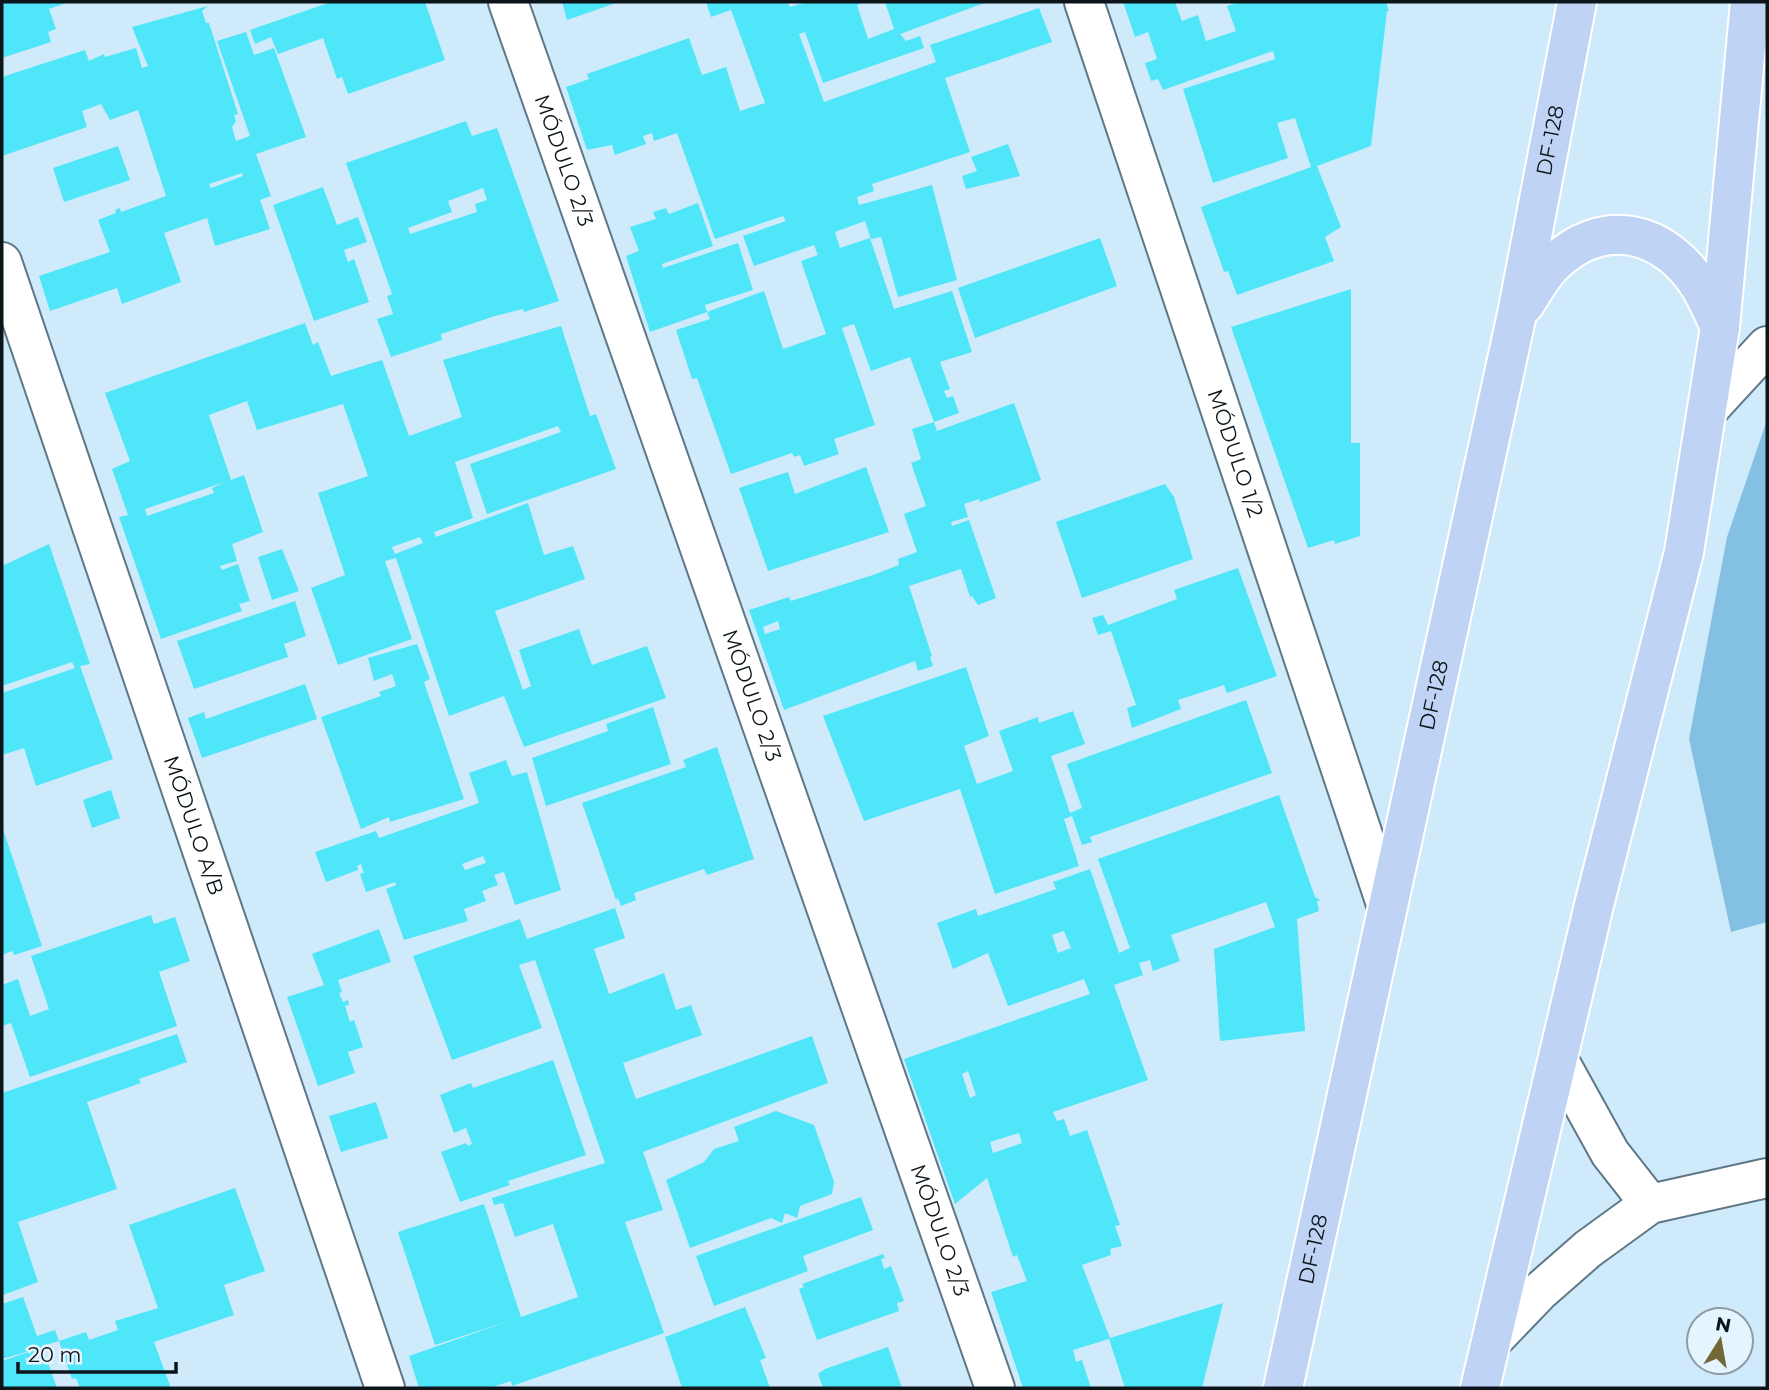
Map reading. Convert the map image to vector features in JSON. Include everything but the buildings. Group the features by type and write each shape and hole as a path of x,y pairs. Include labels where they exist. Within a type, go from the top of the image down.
{"main road":[{"path":"1480,1388 1558,1059 1684,552 1720,327 1750,2"},
{"name":"DF-128","path":"1283,1388 1386,904 1517,314 1574,8"},
{"path":"1517,314 1552,265 1591,237 1627,232 1671,253 1700,286 1720,327"}],"street":[{"name":"MÓDULO 2/3","path":"508,2 995,1388"},
{"name":"MÓDULO 1/2","path":"1084,2 1386,904"},
{"name":"MÓDULO A/B","path":"2,262 386,1388"},
{"path":"1707,411 1767,346"},
{"path":"1558,1059 1610,1153 1650,1204"},
{"path":"1491,1342 1539,1292 1588,1249 1650,1204 1765,1182"}],"shaded area":[{"path":"1767,420 1767,922 1731,932 1689,739 1727,537"}]}
